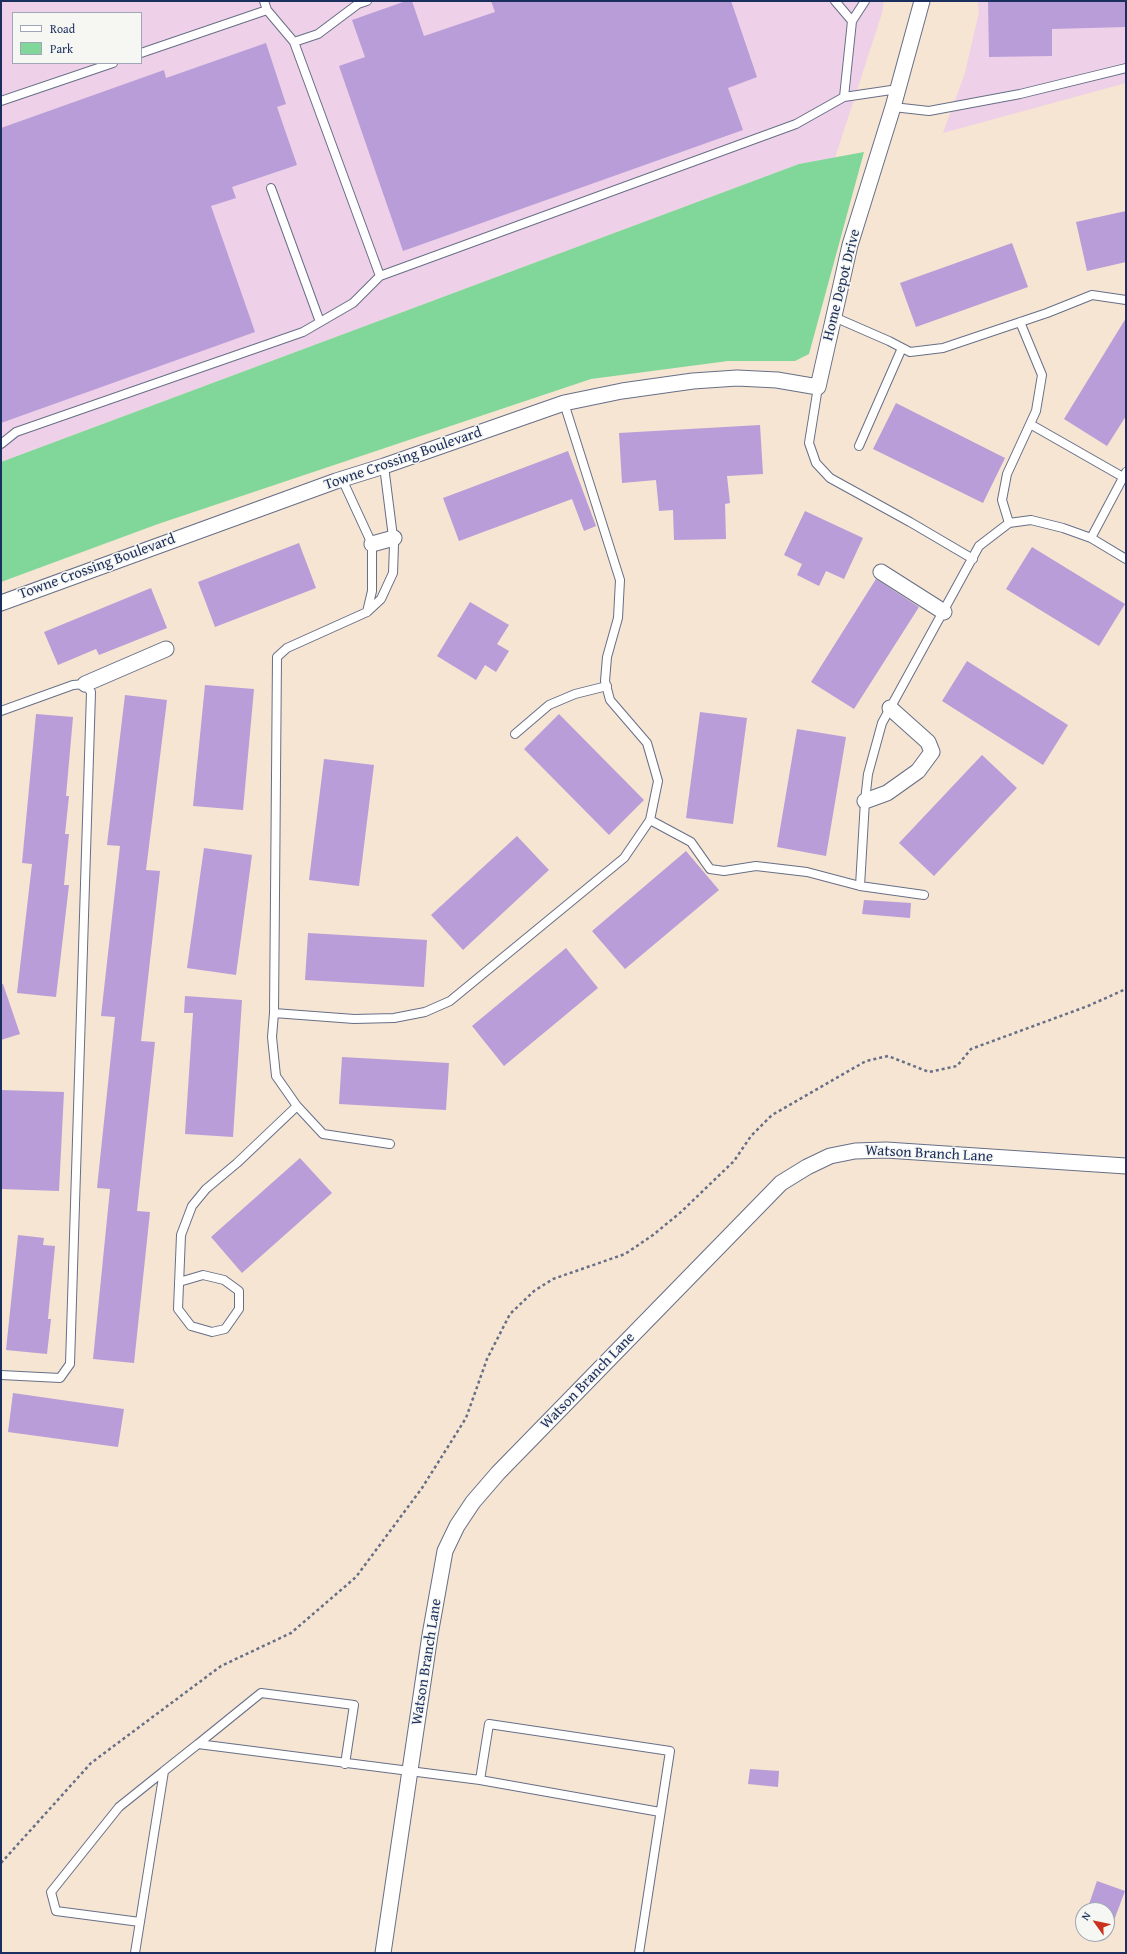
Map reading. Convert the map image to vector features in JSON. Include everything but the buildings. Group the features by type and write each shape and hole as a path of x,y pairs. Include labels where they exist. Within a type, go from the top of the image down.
{"street":[{"name":"Home Depot Drive","path":"818,387 850,245 893,107 922,1"},
{"name":"Towne Crossing Boulevard","path":"1,603 184,534 564,403 622,391 693,381 737,378 777,380 818,387"},
{"path":"372,544 394,538"},
{"path":"881,572 944,612"},
{"path":"85,684 166,649"},
{"path":"864,801 887,793 918,771 932,752 928,742 890,708"},
{"name":"Watson Branch Lane","path":"383,1953 430,1635 446,1551 457,1526 473,1502 498,1473 781,1183 807,1166 830,1156 855,1151 886,1150 1126,1166"}],"lane":[{"path":"264,1 267,10 294,42 380,276"},
{"path":"294,42 318,34 358,4 367,1"},
{"path":"834,1 852,21"},
{"path":"844,97 852,21 865,1"},
{"path":"142,53 267,10"},
{"path":"1,101 110,64"},
{"path":"893,107 929,111 1020,94 1126,68"},
{"path":"1,444 16,432 303,332 353,303 380,276 796,124 844,97 898,89"},
{"path":"271,188 320,322"},
{"path":"834,317 910,352 943,348 1020,322 1092,295 1126,300"},
{"path":"1009,523 1002,500 1007,474 1036,411 1042,375 1020,322"},
{"path":"859,446 902,348"},
{"name":"Home Depot Drive","path":"818,387 809,443 816,463 830,478 973,559"},
{"path":"274,1013 354,1019 394,1018 425,1012 450,1001 624,858 650,820 658,781 647,743 610,700 605,681 607,657 618,618 620,580 564,403"},
{"path":"1030,424 1125,474 1091,538"},
{"path":"384,466 394,538 393,573 382,599 367,612 287,648 277,657 274,1013 272,1037 276,1076 296,1106 323,1134 390,1144"},
{"path":"342,479 372,544 372,591 367,612"},
{"path":"860,886 864,801 868,774 882,722 944,612 979,546 1009,523 1031,520 1063,528 1091,538 1126,559"},
{"path":"1,711 73,685 85,684 91,692 70,1364 60,1378 1,1375"},
{"path":"514,734 549,705 575,694 607,686"},
{"path":"650,820 691,842 710,869 724,871 756,866 807,872 860,886 924,895"},
{"path":"179,1282 203,1275 224,1280 239,1291 239,1309 225,1329 212,1332 191,1326 178,1309 179,1282 181,1235 192,1206 206,1189 237,1163 296,1106"},
{"path":"140,1922 56,1911 51,1892 119,1807 261,1693 354,1705 345,1764"},
{"path":"480,1780 490,1724 670,1751 639,1953"},
{"path":"198,1744 345,1764 480,1780 660,1812"},
{"path":"135,1953 164,1771"}],"path":[{"path":"1,1863 91,1763 221,1666 291,1633 356,1577 422,1488 462,1424 487,1359 510,1314 534,1292 553,1279 625,1254 653,1235 681,1212 734,1161 750,1136 772,1115 866,1061 888,1056 929,1072 958,1066 970,1049 1088,1006 1126,989"}],"shaded area":[{"path":"1,1 884,1 882,13 835,158 799,164 1,462"},
{"path":"978,1 1126,1 1126,83 943,133 965,73 979,12"}],"green space":[{"path":"864,152 809,354 795,361 728,361 591,379 158,524 1,582 1,462 799,164"}]}
